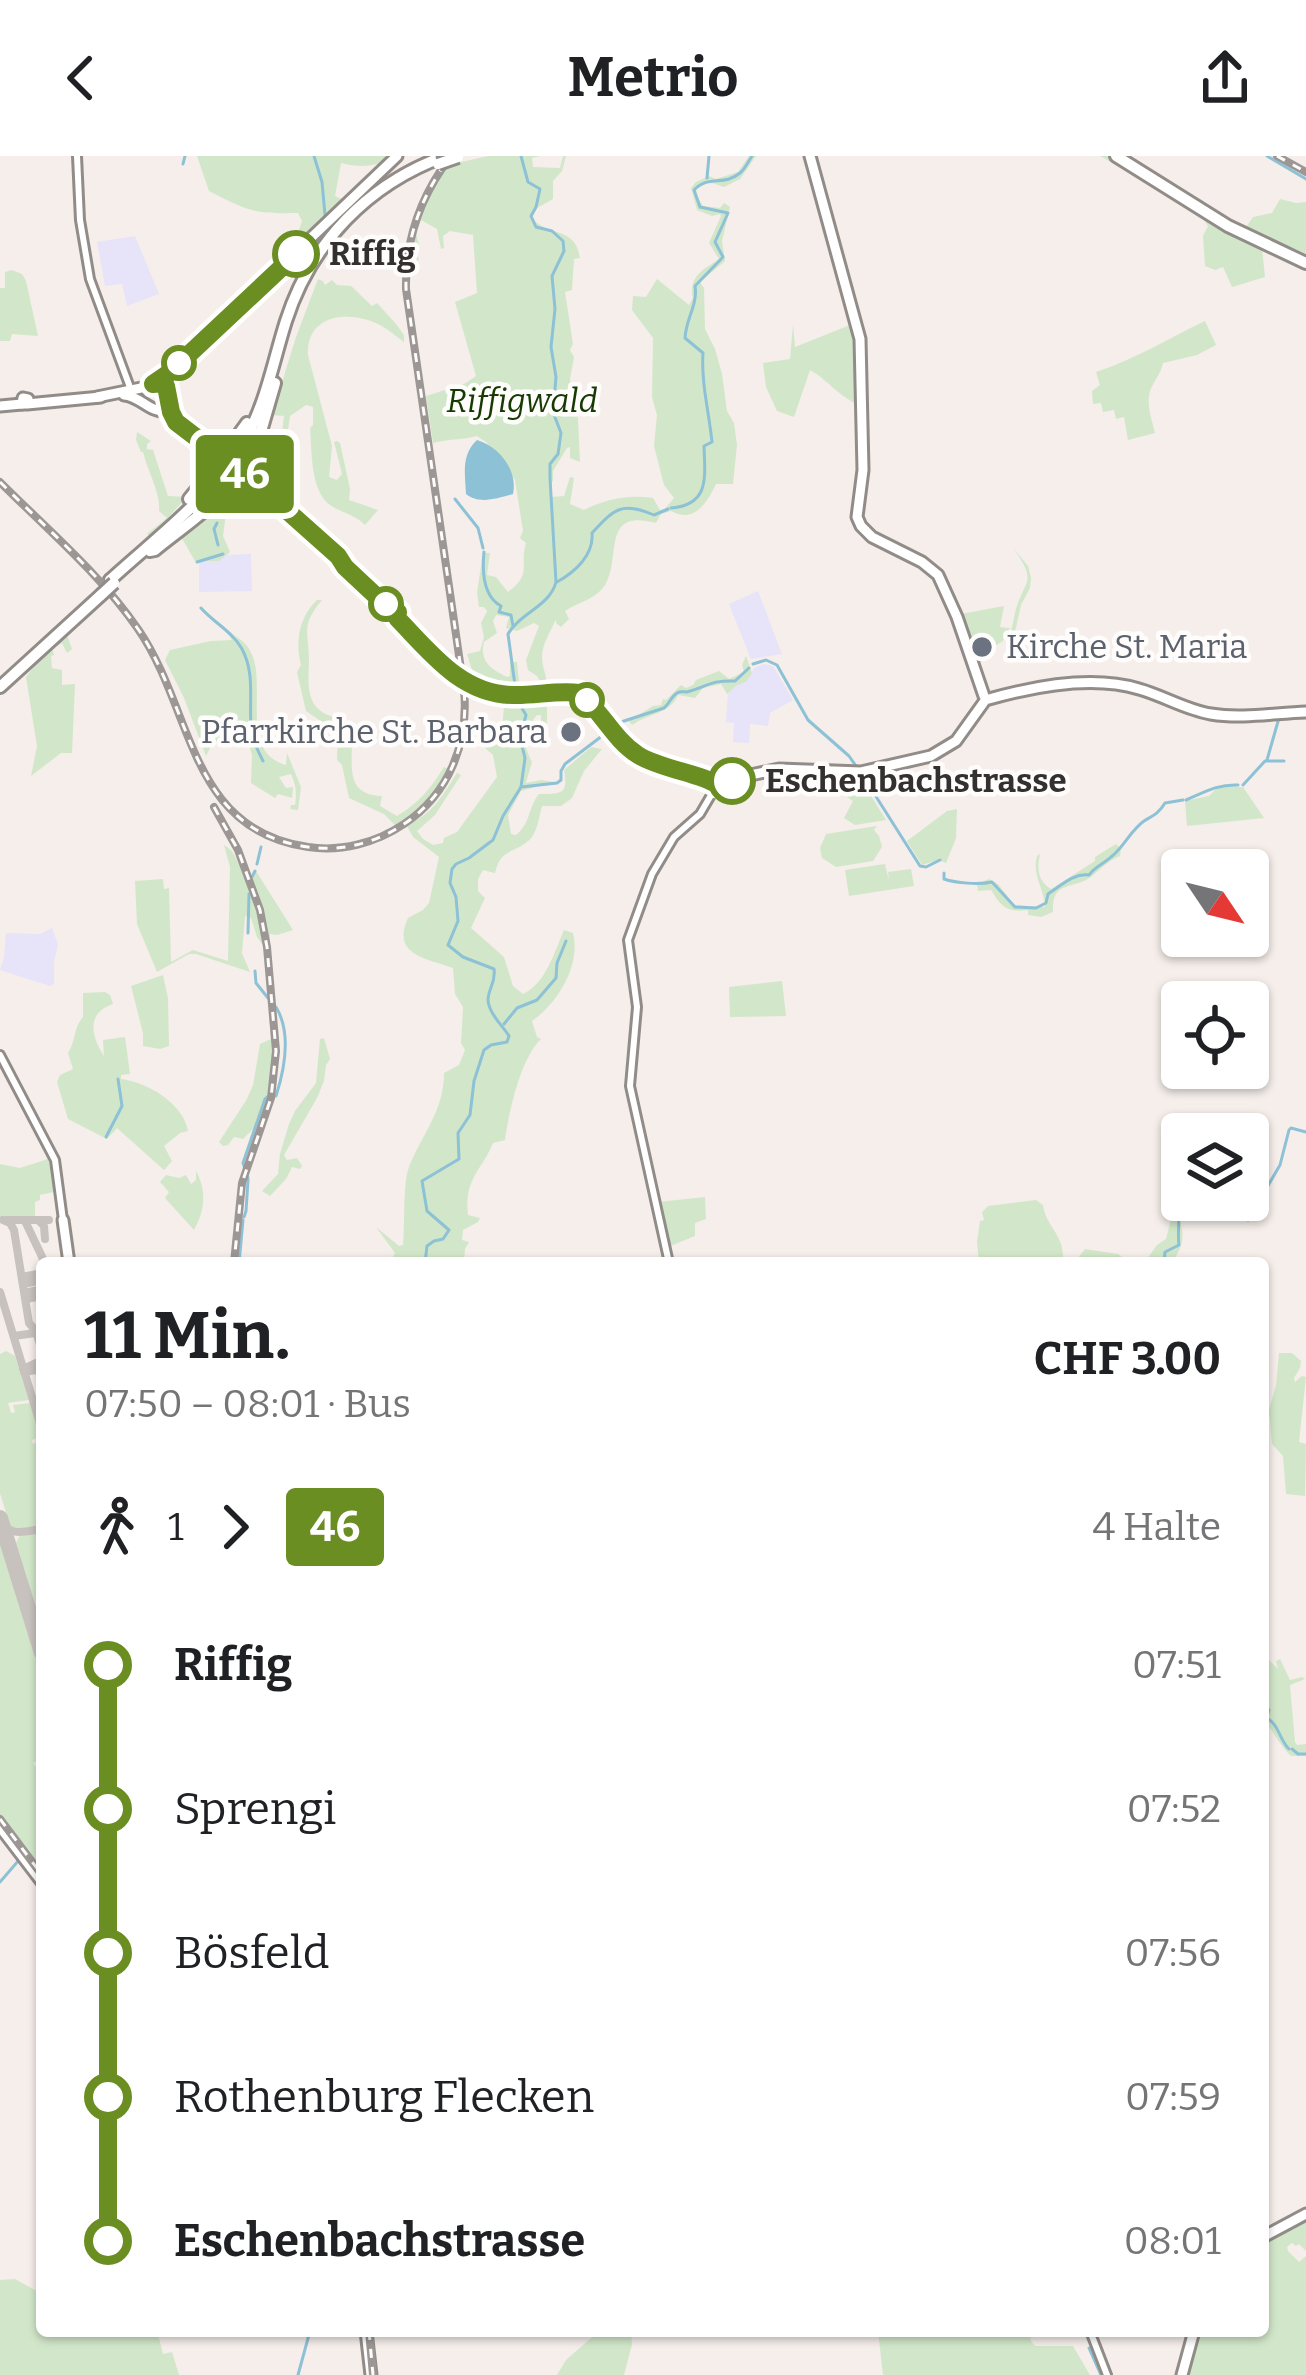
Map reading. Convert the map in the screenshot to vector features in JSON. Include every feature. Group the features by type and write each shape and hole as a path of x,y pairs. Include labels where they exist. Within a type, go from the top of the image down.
{"highway":[{"path":"1120,156 1230,223 1306,260"},
{"path":"231,467 229,448 255,410 301,283 339,231 389,189 441,159 460,157"},
{"path":"150,550 199,514 262,428 301,296 339,231"},
{"path":"125,566 205,493 236,455 257,416 278,348"},
{"path":"0,684 208,496 256,429 276,377"},
{"path":"112,581 231,467"}],"main road":[{"path":"0,405 141,393 169,373 397,156"},
{"path":"810,156 860,338 863,470 856,512 869,535 924,563 941,580 986,699"},
{"path":"169,373 166,386 176,422 346,564 461,680 502,695 581,694 631,750 653,764 695,777 718,782 783,769 861,772 931,756 958,739 986,699 1072,684 1112,683 1228,716 1306,712"},
{"path":"150,385 166,386"},
{"path":"135,396 231,467"},
{"path":"155,410 164,412 170,405"},
{"path":"63,1220 68,1257"},
{"path":"0,1827 36,1874"},
{"path":"1269,2234 1306,2214"},
{"path":"367,2337 370,2375"},
{"path":"1182,2375 1192,2337"}],"street":[{"path":"77,156 80,220 90,279 135,396"},
{"path":"668,1257 630,1088 637,1007 628,940 652,874 674,837 700,814 718,782"},
{"path":"0,1055 55,1160 63,1220"},
{"path":"1092,2337 1107,2375"}],"shaded area":[{"path":"135,236 159,294 127,306 122,284 105,286 97,242"},
{"path":"251,554 252,591 199,592 199,561"},
{"path":"758,591 782,654 751,659 729,604"},
{"path":"764,664 773,666 793,700 770,713 768,726 750,724 749,743 733,742 734,723 726,722 728,693"},
{"path":"52,928 58,945 54,984 0,970 6,933 40,934"}],"green space":[{"path":"197,156 395,156 369,166 341,163 335,196 348,202 326,217 306,241 299,230 298,213 252,210 209,191"},
{"name":"Riffigwald","path":"488,156 540,156 532,158 533,167 560,168 566,156 562,171 553,181 553,199 537,208 532,218 573,241 580,258 574,259 572,290 565,292 580,462 570,458 567,448 553,471 551,497 564,496 570,477 574,478 570,504 584,510 635,497 653,498 660,510 674,498 664,485 654,446 653,338 632,310 633,296 646,297 657,279 689,305 695,279 719,259 709,243 721,216 697,210 691,188 709,176 716,179 738,172 749,156 756,156 740,179 724,187 709,182 697,186 696,195 703,206 720,208 724,203 730,207 722,241 725,261 700,282 705,329 715,349 727,411 734,423 733,484 716,484 693,513 671,511 661,514 656,523 638,520 620,529 605,585 565,611 569,619 561,627 556,619 547,638 542,657 547,687 528,670 526,660 539,626 534,623 517,631 506,628 509,617 496,615 497,633 484,642 483,654 491,667 507,677 510,662 517,662 520,691 495,690 475,680 467,654 480,651 484,637 481,623 487,611 479,607 477,593 483,553 490,553 487,575 496,577 508,592 523,574 526,543 520,538 515,480 477,436 433,443 426,396 476,376 455,302 477,293 473,235 450,231 443,236 441,249 437,229 421,220 415,251 419,259 407,282 411,247 428,194 448,165"},
{"path":"1100,156 1107,156 1152,184"},
{"path":"1165,193 1262,248 1265,277 1232,287 1223,267 1205,266 1203,236 1208,226"},
{"path":"1280,199 1306,202 1306,254 1246,227 1253,217 1272,213"},
{"path":"12,270 26,281 38,336 12,334 10,341 0,341 0,288 5,288 5,272"},
{"path":"318,279 325,285 332,280 351,286 372,306 377,303 404,335 404,342 368,320 344,317 322,323 309,341 308,355 332,446 329,477 337,480 342,474 337,441 349,500 378,510 365,525 330,505 319,490 311,448 313,407 306,405 290,416 280,485 277,476 284,416 272,415"},
{"path":"1205,321 1216,345 1163,363 1149,396 1155,433 1128,440 1124,417 1116,419 1114,410 1103,412 1101,403 1093,404 1092,391 1100,385 1096,372"},
{"path":"855,323 860,405 810,370 794,417 777,411 766,387 763,363 790,359 793,325 795,347"},
{"path":"137,432 151,441 147,449 153,450 168,496 187,497 150,537 147,534 167,518 159,511"},
{"path":"217,505 227,506 223,536 230,552 219,561 195,561 180,535"},
{"path":"1014,549 1028,566 1030,588 1015,632 977,664 961,614 1004,606 1000,627 1011,631 1027,580"},
{"path":"317,600 322,600 307,630 309,689 314,704 339,718 337,727 352,740 357,785 382,796 380,806 397,816 424,794 444,767 448,769 429,799 396,826 384,814 349,798 337,760 338,733 306,711 297,672 301,665 298,648 302,622"},
{"path":"224,629 245,643 254,659 262,745 286,765 287,753 301,787 298,810 290,809 296,797 291,774 279,777 286,788 293,787 292,798 278,794 275,798 251,783 252,755 246,735 213,742 206,756 165,660 170,650 232,640"},
{"path":"67,635 72,649 67,653 62,643 52,649 51,656 52,668 62,670 62,685 75,684 72,753 61,753 31,776 37,746 26,677 41,657"},
{"path":"746,656 752,673 727,694 721,684 703,688 695,698 678,695 664,710 632,725 629,721 661,705 681,685 686,688 719,671 729,679 744,672"},
{"path":"547,696 547,723 537,715 527,732 525,743 532,762 526,783 554,782 521,791 508,815 511,834 516,835 524,825 539,794 564,789 564,770 591,747 602,749 584,771 572,798 561,806 542,806 532,837 501,858 495,873 483,870 478,891 485,898 471,928 504,957 513,986 523,994 543,975 564,930 573,933 574,958 559,994 532,1021 541,1039 522,1072 505,1140 493,1143 471,1184 468,1215 480,1218 463,1230 462,1240 469,1242 464,1257 393,1257 395,1253 376,1227 403,1245 408,1170 436,1112 444,1073 459,1065 465,1050 461,1043 463,1007 455,994 453,968 422,958 404,940 408,918 429,903 439,857 413,837 407,826 436,804 457,773 461,775 435,815 417,831 433,845 457,832 497,777 493,755 483,746 489,733 501,740 504,707 498,705 505,699"},
{"path":"865,786 886,820 855,825 844,818 853,801 846,796 848,789"},
{"path":"1219,786 1243,787 1264,818 1187,826 1185,801 1209,796"},
{"path":"957,809 956,838 946,863 938,860 922,865 907,841 947,811"},
{"path":"877,826 874,830 882,847 873,861 836,867 822,858 820,848 826,834"},
{"path":"1116,844 1120,856 1086,880 1058,892 1053,912 1041,917 1006,908 991,890 978,891 977,884 989,879 1014,905 1045,907 1037,856 1040,854 1041,878 1051,889"},
{"path":"224,845 244,870 262,928 262,944 251,918 245,916 242,953 250,972 189,954 157,972 137,924 135,881 163,879 164,889 169,888 171,962 193,950 228,961 230,867"},
{"path":"885,864 889,881 888,872 911,869 914,886 849,896 845,870"},
{"path":"256,871 293,930 270,934 270,962 252,882"},
{"path":"163,975 169,1046 160,1049 143,1046 131,986"},
{"path":"782,981 786,1016 730,1017 729,987"},
{"path":"83,993 110,995 113,1004 98,1013 94,1033 104,1056 103,1040 125,1037 130,1074 121,1079 162,1096 185,1121 188,1131 164,1146 172,1161 164,1170 117,1128 107,1139 68,1119 57,1082 73,1069 68,1053 83,1017"},
{"path":"271,1009 272,1087 245,1169 243,1160 254,1128 228,1145 219,1142 253,1085 260,1044 271,1039"},
{"path":"324,1038 330,1059 324,1081 284,1155 287,1160 297,1158 302,1166 292,1167 270,1196 262,1191 278,1174 289,1124 316,1083 320,1039"},
{"path":"51,1158 58,1191 40,1195 35,1217 0,1218 0,1164 20,1168"},
{"path":"196,1171 203,1200 194,1230 165,1198 169,1192 160,1182 166,1175 186,1175 191,1184"},
{"path":"705,1197 706,1219 695,1223 695,1236 668,1247 658,1202"},
{"path":"1036,1200 1043,1205 1063,1257 978,1257 980,1221 988,1206"},
{"path":"1170,1221 1179,1221 1181,1247 1175,1257 1148,1257 1166,1239"},
{"path":"1085,1249 1122,1257 1079,1257"},
{"path":"6,1351 15,1356 29,1400 8,1403 11,1413 15,1412 13,1405 30,1403 36,1422 36,1439 32,1440 36,1443 36,1528 10,1526 0,1493 0,1354"},
{"path":"1279,1353 1292,1353 1301,1361 1295,1382 1306,1377 1299,1442 1306,1444 1305,1496 1286,1494 1283,1456 1272,1444 1269,1410"},
{"path":"36,1532 36,1608 16,1543 20,1535"},
{"path":"0,1544 36,1659 36,1865 0,1818"},
{"path":"1280,1659 1290,1680 1305,1679 1290,1685 1295,1742 1306,1744 1306,1756 1291,1756 1269,1726 1269,1660 1278,1669"},
{"path":"1306,2217 1306,2251 1299,2244 1287,2247 1299,2262 1306,2256 1306,2375 1187,2375 1194,2337 1269,2337 1269,2237"},
{"path":"15,2279 36,2291 36,2337 158,2337 163,2354 172,2352 179,2375 0,2375 0,2280"},
{"path":"592,2337 631,2337 624,2375 557,2375"},
{"path":"879,2337 1031,2337 1035,2346 1073,2346 1090,2375 883,2375"}],"water":[{"path":"477,440 506,461 513,494 483,500 466,494 466,458"}],"waterway":[{"path":"183,164 185,156"},
{"path":"314,156 325,215"},
{"path":"426,1257 427,1246 443,1239 449,1230 427,1211 422,1181 459,1159 458,1133 470,1115 484,1050 507,1042 509,1036 489,1004 494,969 463,957 448,945 458,921 452,869 493,840 521,787 525,758 520,738 526,715 517,700 508,634 548,597 556,582 550,464 558,454 561,433 553,412 552,276 564,251 563,241 552,231 536,227 531,216 540,189 528,182 521,156"},
{"path":"707,178 709,156"},
{"path":"671,508 684,506 699,495 704,446 712,442 703,353 685,338 695,286 723,257 715,242 728,213 700,207 694,190 734,177 752,156"},
{"path":"1267,156 1306,179"},
{"path":"455,499 478,528 483,548"},
{"path":"557,582 582,562 592,533 613,513 626,508 654,515 668,509"},
{"path":"217,523 218,545"},
{"path":"484,552 487,590 501,606 499,612 511,615 513,626"},
{"path":"197,562 223,554"},
{"path":"201,608 233,637 246,658 252,730 263,761"},
{"path":"753,664 766,660 777,665 808,720 856,766"},
{"path":"611,725 664,708 678,692 735,681 749,668"},
{"path":"1267,760 1279,718"},
{"path":"521,787 557,783 565,764 606,733"},
{"path":"1243,785 1265,761 1284,761"},
{"path":"863,776 920,866 940,860"},
{"path":"885,790 909,784"},
{"path":"1186,800 1218,787 1238,785"},
{"path":"944,873 944,879 955,882 992,882 1015,907 1036,908 1067,881 1089,875 1165,803 1183,800"},
{"path":"257,864 261,847"},
{"path":"252,877 255,871"},
{"path":"248,933 249,894"},
{"path":"504,1024 517,1008 537,1000 556,978 566,941"},
{"path":"255,971 256,983 268,998"},
{"path":"248,1178 243,1163 265,1099 276,1096 284,1062 284,1028 276,1007"},
{"path":"106,1137 122,1106 118,1079"},
{"path":"1269,1184 1280,1165 1289,1130 1306,1132"},
{"path":"244,1217 248,1180"},
{"path":"240,1257 243,1220"},
{"path":"1165,1257 1179,1245 1179,1221"},
{"path":"1269,1720 1289,1749"},
{"path":"1292,1749 1306,1754"},
{"path":"0,1882 19,1860"},
{"path":"298,2375 308,2337"},
{"path":"1089,2348 1101,2375"}],"taxiway":[{"path":"3,1220 14,1230 29,1323 36,1331"},
{"path":"7,1220 49,1220"},
{"path":"25,1221 42,1257"},
{"path":"39,1221 45,1239"},
{"path":"22,1277 36,1274"},
{"path":"23,1284 36,1281"},
{"path":"25,1293 36,1290"},
{"path":"0,1292 36,1410"},
{"path":"26,1299 36,1297"},
{"path":"14,1336 36,1333"},
{"path":"23,1369 36,1363"},
{"path":"24,1372 36,1370"},
{"path":"1,1520 13,1531 36,1530"}],"runway":[{"path":"0,1518 36,1634"}],"railway":[{"path":"0,482 90,571 138,629 199,762 216,792 239,817 269,836 320,848 358,845 404,824 433,798 453,766 465,710 406,289 408,253 417,219 451,156"},
{"path":"1277,156 1306,172"},
{"path":"214,807 238,850 260,910 276,1051 271,1098 242,1183 235,1257"},
{"path":"0,1819 36,1867"},
{"path":"370,2337 373,2375"}],"bus line":[{"name":"46","path":"296,254 153,384 166,386 176,422 256,483 338,556 461,680 507,695 579,693 622,742 644,759 717,785 732,781"}],"place":[{"name":"Riffig","path":"296,254"},
{"name":"Kirche St. Maria","path":"982,647"},
{"name":"Pfarrkirche St. Barbara","path":"571,732"},
{"name":"Eschenbachstrasse","path":"732,781"}]}
